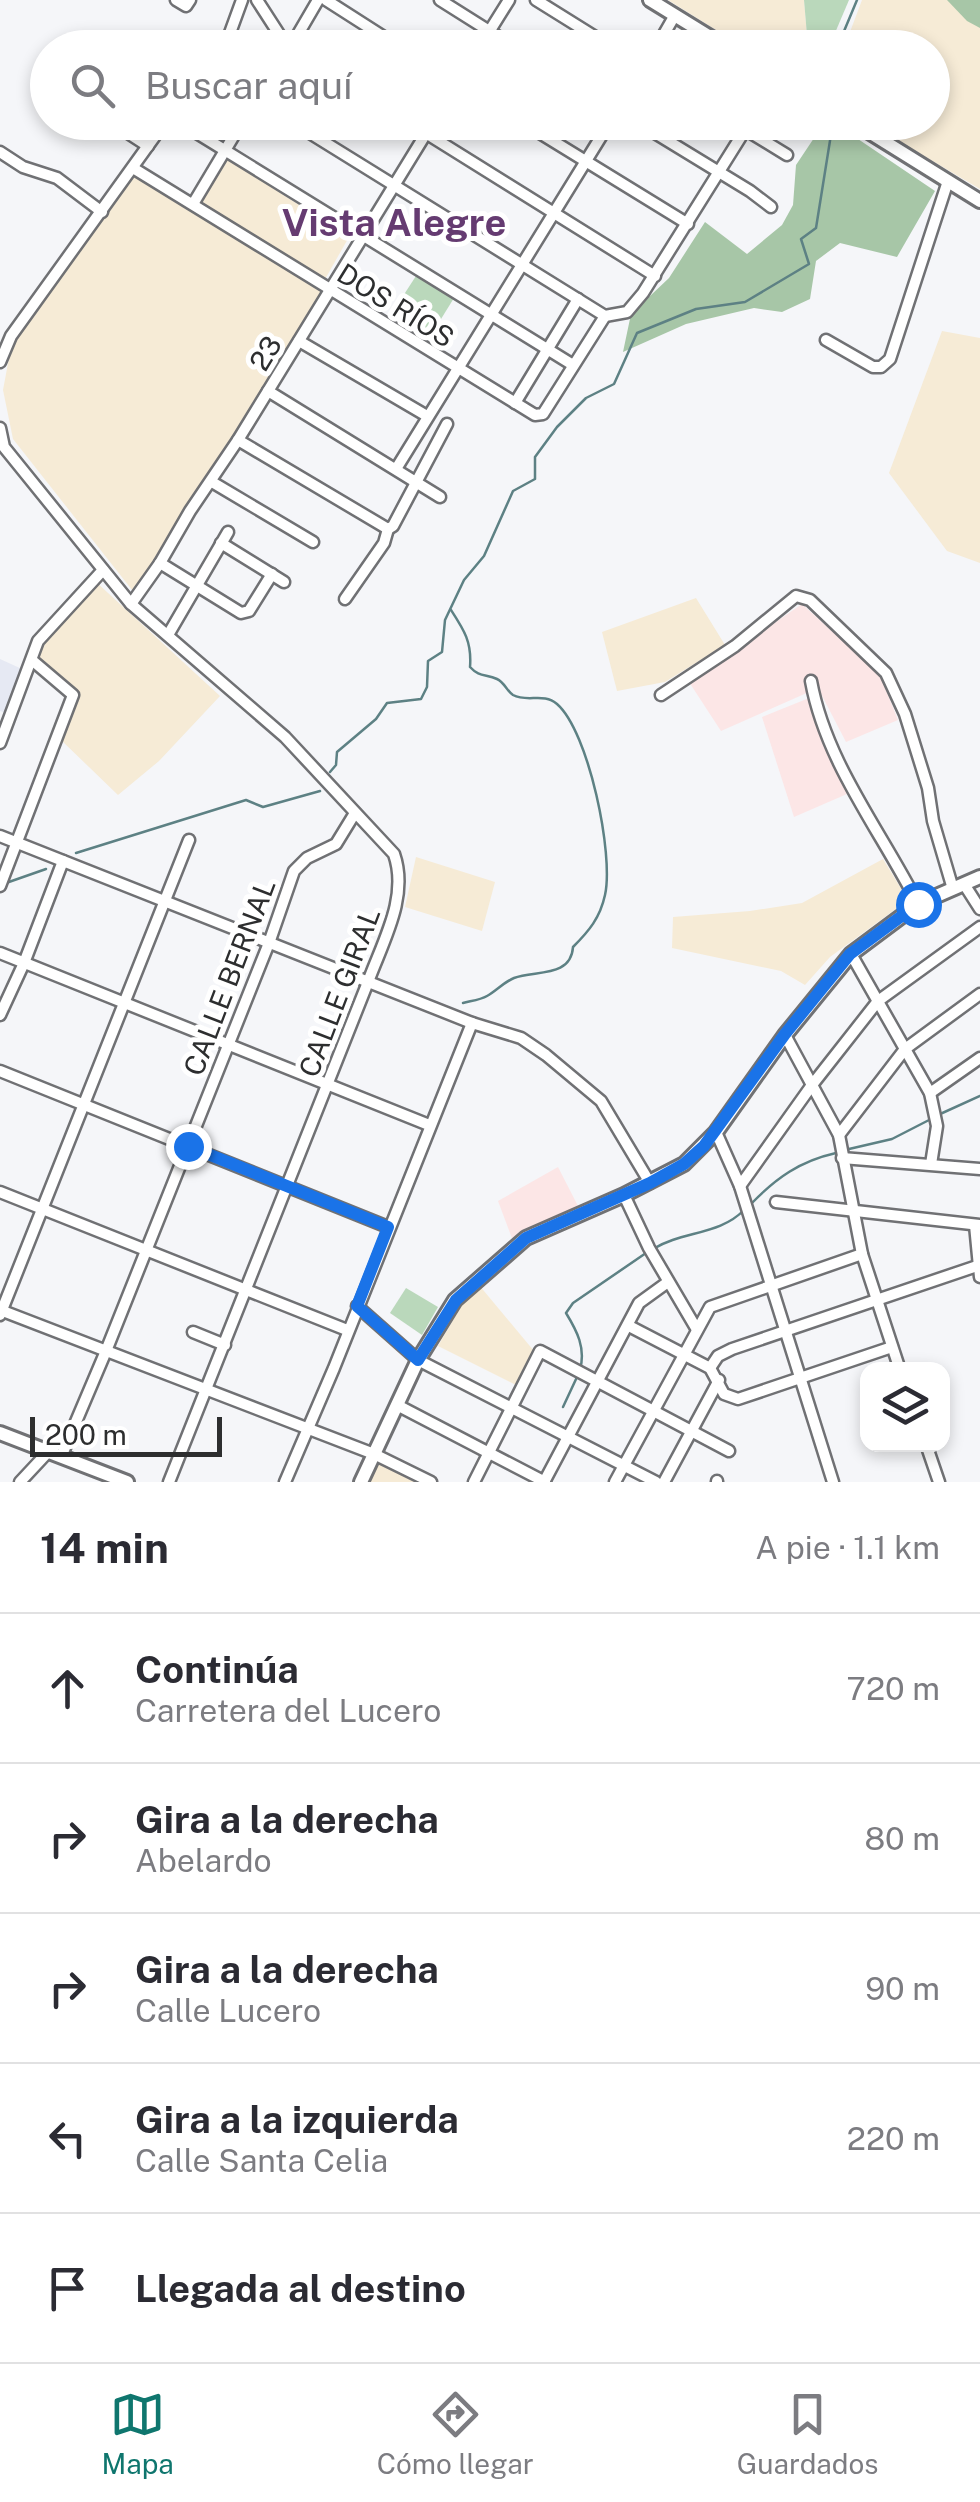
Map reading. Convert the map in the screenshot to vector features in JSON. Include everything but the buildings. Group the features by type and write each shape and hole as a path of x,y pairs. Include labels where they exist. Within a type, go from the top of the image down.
{"main road":[{"path":"650,0 699,30"},
{"path":"882,140 980,202"},
{"path":"361,1482 418,1360 456,1300 526,1238 684,1164 716,1132 785,1034 850,954 918,904 980,878"},
{"path":"0,1433 127,1482"}],"street":[{"path":"231,30 242,0"},
{"path":"257,0 277,30"},
{"path":"300,30 318,0"},
{"path":"326,0 373,30"},
{"path":"440,0 488,30"},
{"path":"491,30 509,0"},
{"path":"536,0 585,30"},
{"path":"666,30 674,15"},
{"path":"139,140 148,146"},
{"path":"0,362 11,336 152,140"},
{"path":"209,140 573,365 610,316 627,312 655,276 739,140"},
{"path":"193,204 231,140"},
{"path":"320,140 610,316"},
{"name":"23","path":"131,604 212,482 422,140"},
{"path":"436,140 655,276"},
{"path":"551,140 688,224"},
{"path":"396,469 599,140"},
{"path":"667,140 772,207"},
{"path":"766,140 786,155"},
{"path":"0,152 24,167 57,178 102,212"},
{"name":"DOS RÍOS","path":"133,168 535,415 542,414 573,365"},
{"path":"826,340 873,366 880,367 890,359 948,181"},
{"path":"515,403 578,299"},
{"path":"299,341 427,416"},
{"path":"268,390 440,497"},
{"path":"386,529 393,526 447,424"},
{"path":"0,428 4,447 0,460"},
{"path":"238,440 386,529"},
{"name":"CALLE GIRAL","path":"4,447 131,604 286,736 394,854 399,867 400,889 395,910 169,1482"},
{"path":"212,482 313,542"},
{"path":"344,598 384,542 386,529"},
{"path":"168,636 228,532"},
{"path":"221,543 284,582"},
{"path":"160,563 241,613 249,611 272,574"},
{"path":"0,743 4,719 41,636 103,570"},
{"path":"660,695 735,646 796,596 810,600 886,673 905,714 928,788 933,821 958,886 980,909"},
{"path":"0,886 74,695 33,661"},
{"path":"812,681 817,711 846,778 918,904"},
{"name":"CALLE BERNAL","path":"54,1454 106,1351 294,871 308,858 336,844 355,814"},
{"path":"0,836 472,1024 520,1038 546,1054 601,1101 650,1183"},
{"path":"189,840 0,1312 207,1388 374,1454 431,1482"},
{"path":"0,1015 63,861"},
{"path":"740,1186 878,1001 980,927"},
{"path":"0,953 429,1125"},
{"path":"850,954 930,1093 936,1126 932,1164"},
{"path":"838,1135 905,1050 980,994"},
{"path":"285,1482 472,1024"},
{"path":"785,1034 838,1135 862,1254 897,1362"},
{"path":"930,1093 980,1058"},
{"path":"0,1071 388,1227"},
{"path":"716,1132 740,1186 833,1482"},
{"path":"842,1158 980,1169"},
{"path":"0,1192 348,1330"},
{"path":"624,1195 696,1328"},
{"path":"710,1368 718,1356 732,1349 978,1271 977,1225 776,1202"},
{"path":"615,1482 710,1307 862,1254"},
{"path":"397,1406 544,1482 639,1304 668,1282"},
{"path":"357,1306 418,1360 656,1482"},
{"path":"629,1326 710,1368 720,1380 724,1394 738,1399 892,1347"},
{"path":"193,1332 225,1345"},
{"path":"474,1482 540,1352 730,1452"},
{"path":"664,1482 720,1380"},
{"path":"929,1452 939,1482"},
{"path":"20,1482 54,1454"}],"shaded area":[{"path":"668,0 804,0 807,30 716,30"},
{"path":"862,0 980,0 980,189 897,140 950,140 950,30 851,30"},
{"path":"223,156 349,237 324,281 197,199"},
{"path":"132,174 322,292 136,595 13,439 3,390 11,347"},
{"path":"942,331 980,338 980,563 947,551 889,473"},
{"path":"95,581 220,696 159,761 118,795 60,739 76,694 36,658 39,644"},
{"path":"696,598 725,645 665,682 617,691 602,632"},
{"path":"802,604 880,675 898,720 846,742 818,688 721,731 689,682"},
{"path":"0,659 22,669 6,713 0,711"},
{"path":"809,698 847,794 794,817 762,717"},
{"path":"416,857 495,882 482,931 405,907"},
{"path":"883,859 908,900 830,957 805,985 781,971 672,948 673,917 802,903"},
{"path":"558,1167 579,1208 513,1241 498,1201"},
{"path":"479,1285 534,1351 516,1385 438,1346 463,1303"},
{"path":"378,1462 421,1482 370,1482"}],"green space":[{"path":"804,0 849,0 836,30 807,30"},
{"path":"947,0 980,0 980,28 967,21"},
{"path":"813,140 859,140 935,191 897,257 840,243 816,261 810,299 782,312 754,308 686,324 623,352 631,314 669,278 705,222 747,254 782,225 793,205 796,165"},
{"path":"416,276 454,298 428,340 390,316"},
{"path":"406,1288 438,1307 422,1335 390,1313"}],"waterway":[{"path":"844,30 857,0"},
{"path":"330,772 336,765 337,752 376,719 387,703 421,699 427,687 428,661 442,652 445,620 464,580 484,556 513,491 535,479 535,457 557,427 586,398 614,384 637,333 696,309 745,302 809,264 801,239 816,228 830,140"},
{"path":"451,610 466,637 473,670 499,680 519,697 552,700 569,719 589,766 602,824 607,876 600,911 573,947 566,964 514,978 484,997 463,1003"},
{"path":"76,853 246,800 263,807 320,791"},
{"path":"6,883 46,869"},
{"path":"938,1115 980,1096"},
{"path":"849,1149 892,1139 931,1119"},
{"path":"751,1204 789,1172 836,1153"},
{"path":"653,1249 724,1224 744,1210"},
{"path":"580,1370 581,1347 566,1313 573,1303 646,1253"},
{"path":"563,1407 577,1377"}],"district":[{"name":"Vista Alegre","path":"394,222"}],"route":[{"path":"188,1146 388,1227 357,1306 418,1360 456,1300 526,1238 650,1183 684,1164 704,1146 785,1034 850,954 918,904"}]}
